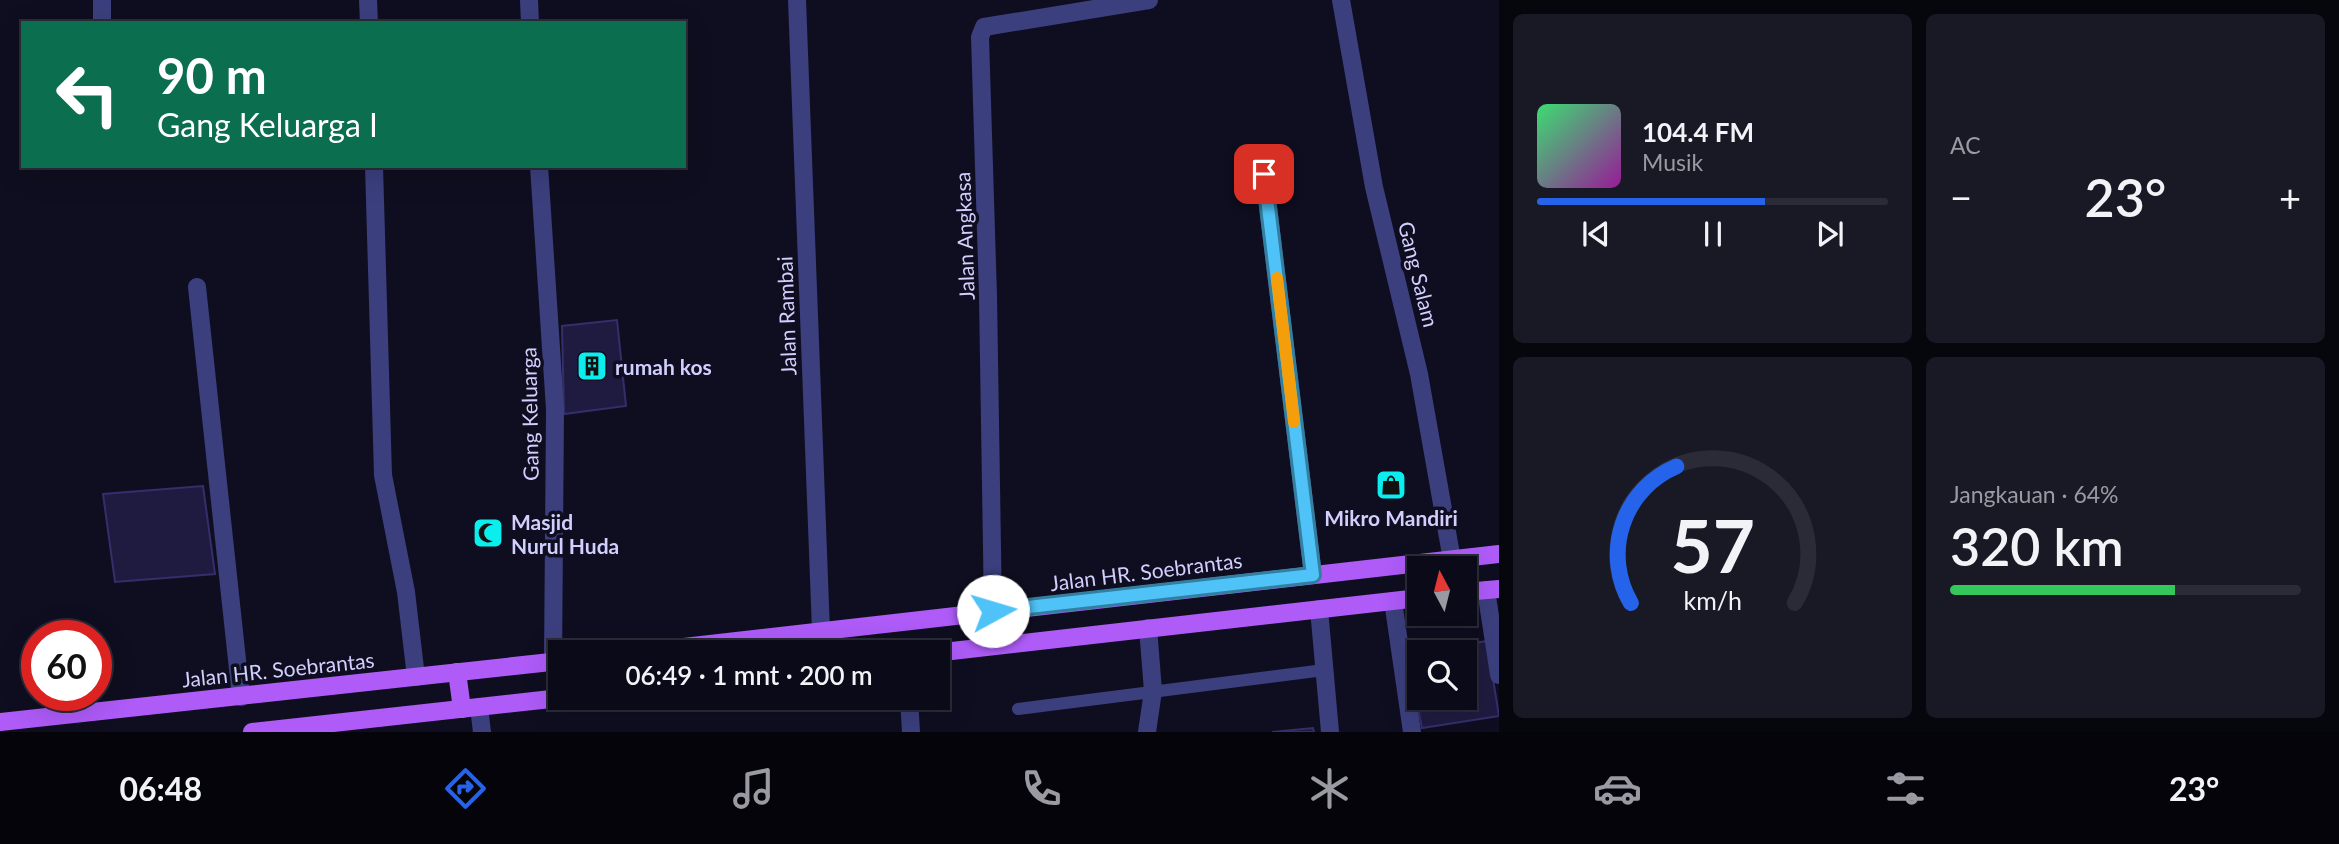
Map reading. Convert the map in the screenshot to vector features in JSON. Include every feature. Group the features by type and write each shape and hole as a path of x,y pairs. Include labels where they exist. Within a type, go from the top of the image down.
{"main road":[{"name":"Jalan HR. Soebrantas","path":"1477,557 1499,554"},
{"name":"Jalan HR. Soebrantas","path":"743,640 1407,565"},
{"path":"950,651 1407,599"},
{"name":"Jalan HR. Soebrantas","path":"0,722 548,662"},
{"path":"457,672 470,708"},
{"path":"252,732 548,699"}],"street":[{"path":"102,0 102,21"},
{"path":"529,0 530,21"},
{"name":"Jalan Rambai","path":"797,0 821,631"},
{"name":"Jalan Angkasa","path":"993,611 989,310 980,37 984,27 1102,4 1149,0"},
{"name":"Gang Salam","path":"1341,0 1374,187 1419,374 1451,556"},
{"path":"374,168 383,475 406,592 416,677"},
{"name":"Gang Keluarga","path":"539,168 555,409 556,640"},
{"path":"1264,174 1313,575"},
{"path":"197,287 241,697"},
{"path":"1492,589 1499,675"},
{"path":"1393,601 1412,732"},
{"path":"1318,609 1330,732"},
{"path":"1147,732 1153,691 1149,628"},
{"path":"470,708 482,732"},
{"path":"910,710 911,732"}],"lane":[{"path":"1017,709 1324,670"}],"building":[{"name":"rumah kos","path":"617,320 626,406 564,414 562,326"},
{"path":"203,486 215,574 115,582 103,494"},
{"path":"1487,641 1499,716 1422,728 1419,710 1477,710 1477,643"},
{"path":"1313,728 1314,732 1272,732"}],"slow traffic":[{"path":"1277,278 1294,422"}],"place":[{"name":"rumah kos","path":"592,366"},
{"name":"Mikro Mandiri","path":"1391,485"},
{"name":"Masjid Nurul Huda","path":"488,533"}],"route":[{"path":"993,611 1313,575 1264,174"}]}
